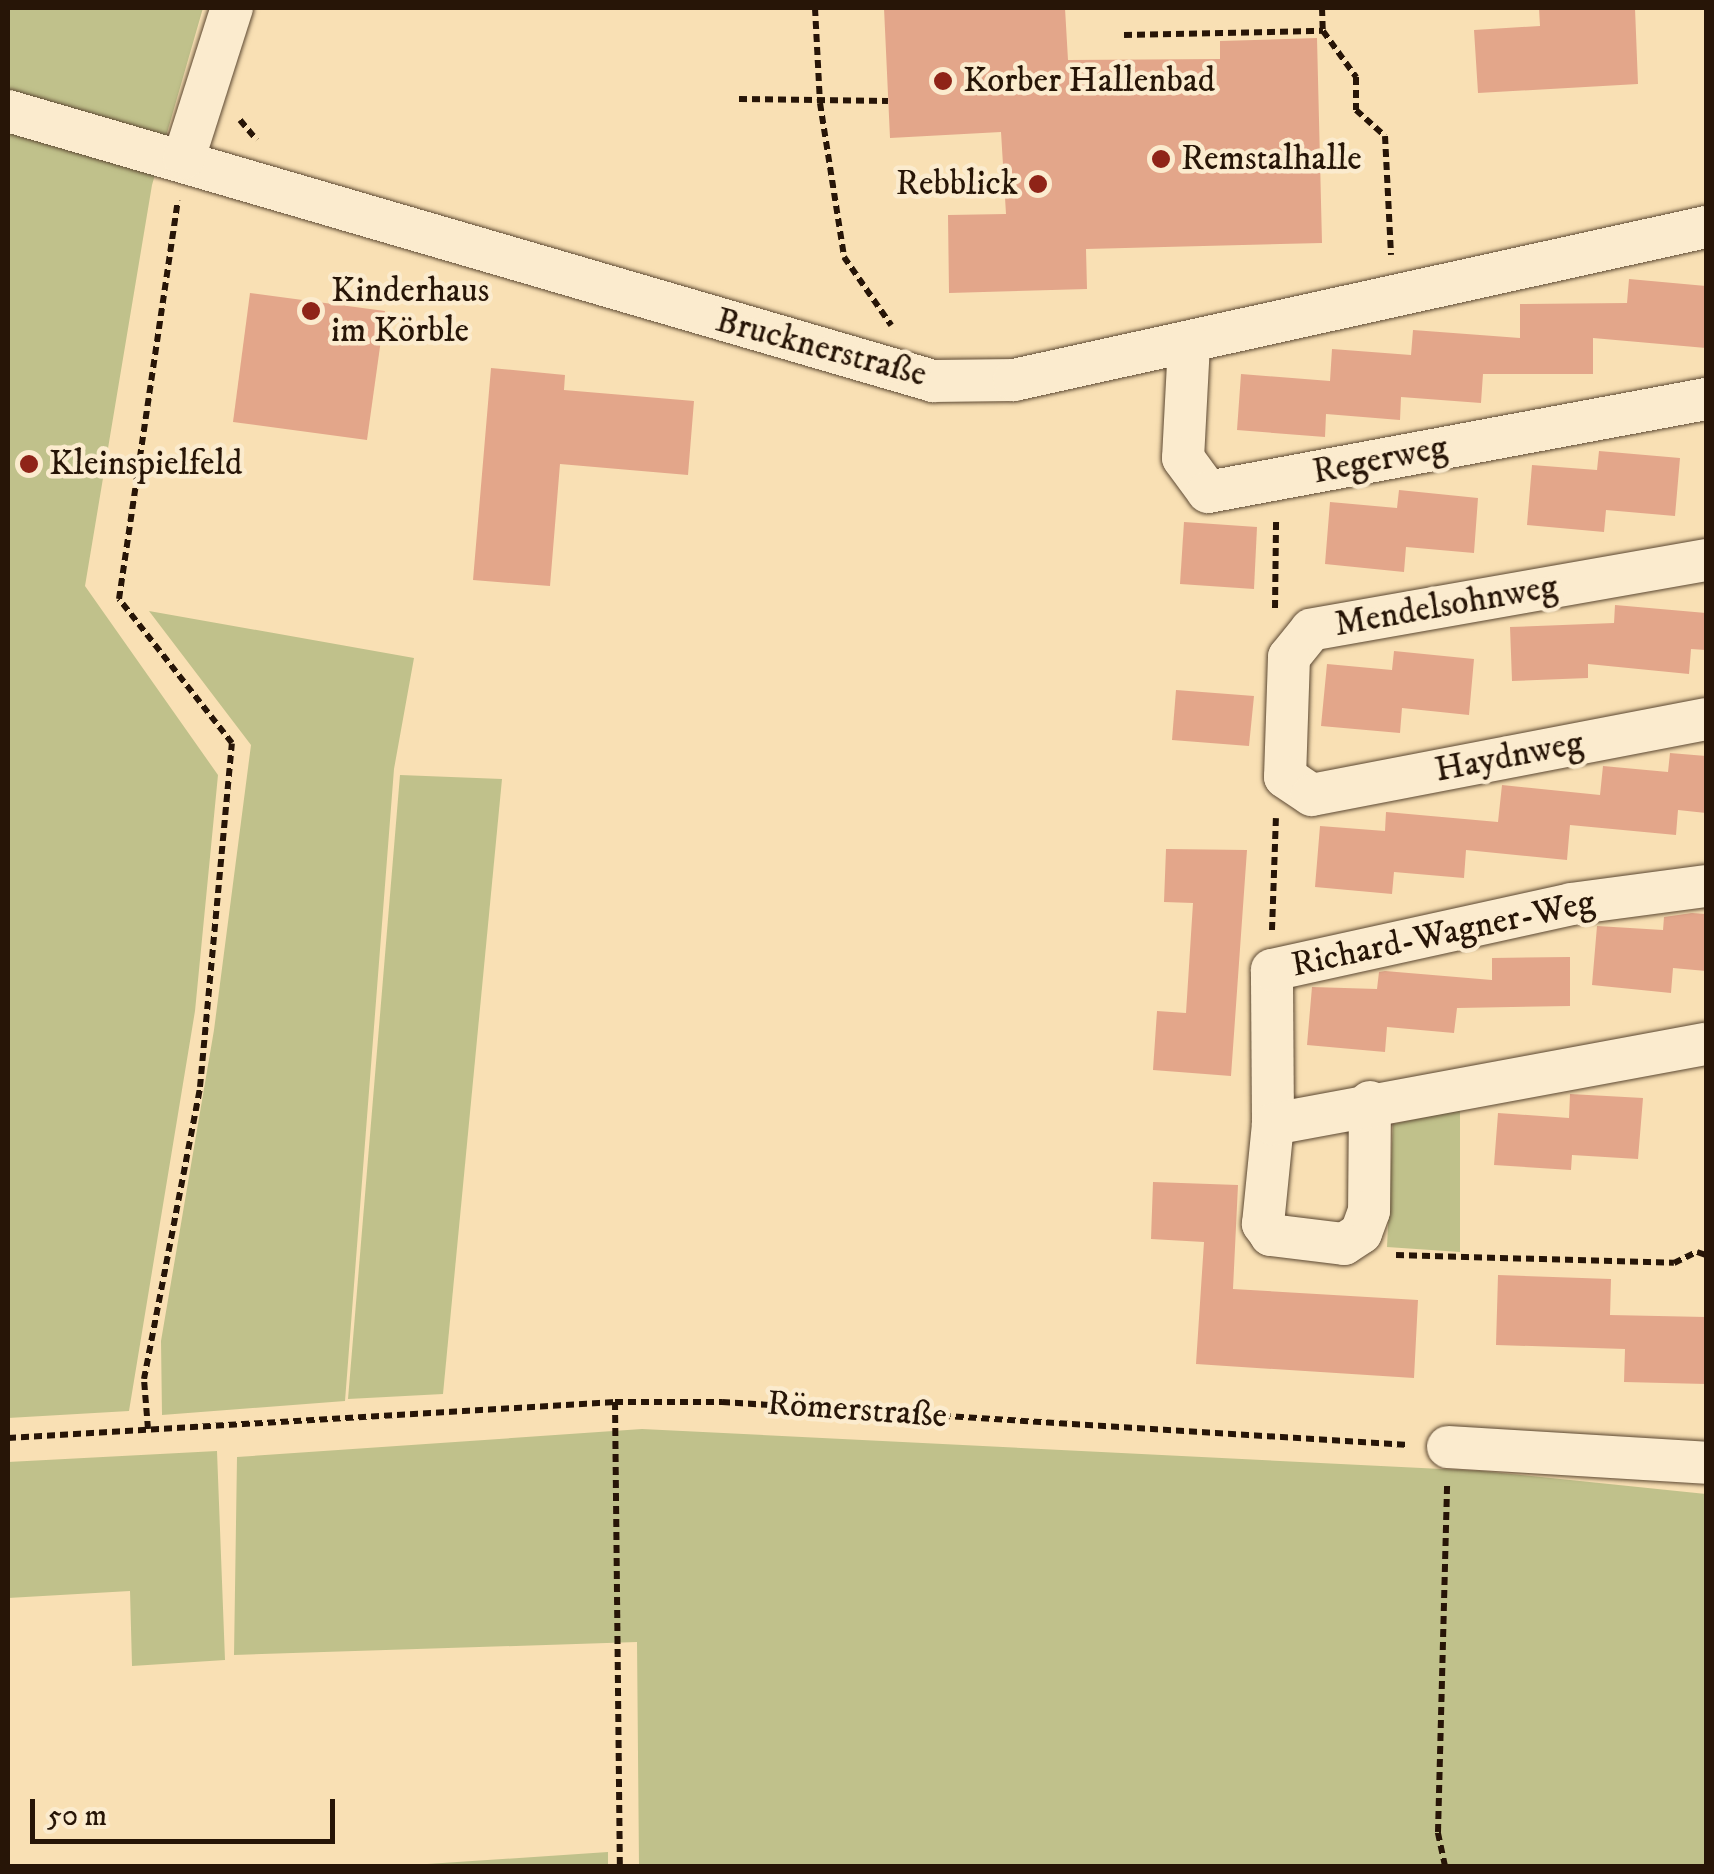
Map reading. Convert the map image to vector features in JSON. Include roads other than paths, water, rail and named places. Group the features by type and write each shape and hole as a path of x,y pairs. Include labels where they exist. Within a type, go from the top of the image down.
{"street":[{"path":"184,158 232,8"},
{"name":"Brucknerstraße","path":"8,111 184,158 933,381 1014,380 1706,227"},
{"name":"Regerweg","path":"1189,344 1182,458 1208,492 1706,399"},
{"name":"Mendelsohnweg","path":"1299,786 1288,657 1311,630 1706,560"},
{"name":"Haydnweg","path":"1299,786 1706,719"},
{"name":"Richard-Wagner-Weg","path":"1370,1102 1369,1210 1361,1233 1344,1244 1284,1240 1263,1224 1273,1124 1272,970 1571,904 1706,886"},
{"path":"1273,1124 1370,1102 1706,1044"},
{"path":"1448,1447 1706,1463"}],"place":[{"name":"Korber Hallenbad","path":"943,81"},
{"name":"Remstalhalle","path":"1161,159"},
{"name":"Rebblick","path":"1038,184"},
{"name":"Kinderhaus im Körble","path":"311,311"},
{"name":"Kleinspielfeld","path":"29,464"}]}
